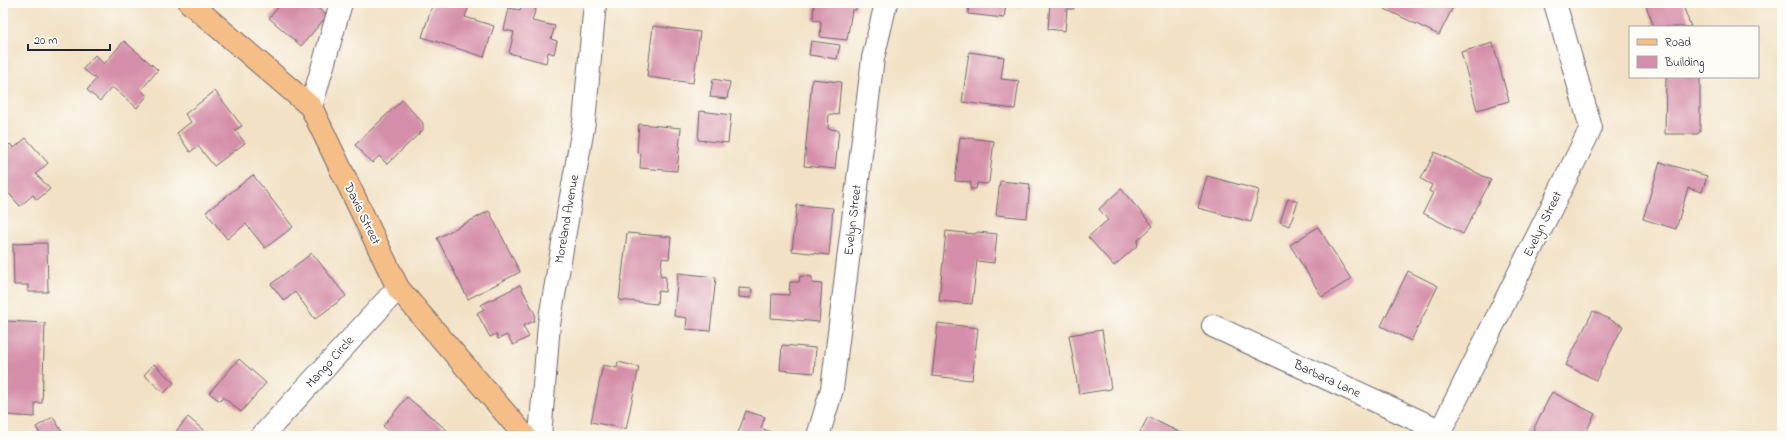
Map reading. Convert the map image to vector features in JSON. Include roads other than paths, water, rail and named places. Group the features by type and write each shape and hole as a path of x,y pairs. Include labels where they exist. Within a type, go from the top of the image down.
{"main road":[{"name":"Davis Street","path":"190,3 311,107 398,288 525,436"}],"street":[{"path":"311,107 341,3"},
{"name":"Moreland Avenue","path":"540,436 549,324 584,122 595,3"},
{"name":"Evelyn Street","path":"818,436 832,389 873,58 886,3"},
{"name":"Evelyn Street","path":"1440,434 1591,128 1555,3"},
{"name":"Mango Circle","path":"262,436 398,288"},
{"name":"Barbara Lane","path":"1213,326 1440,434"}]}
